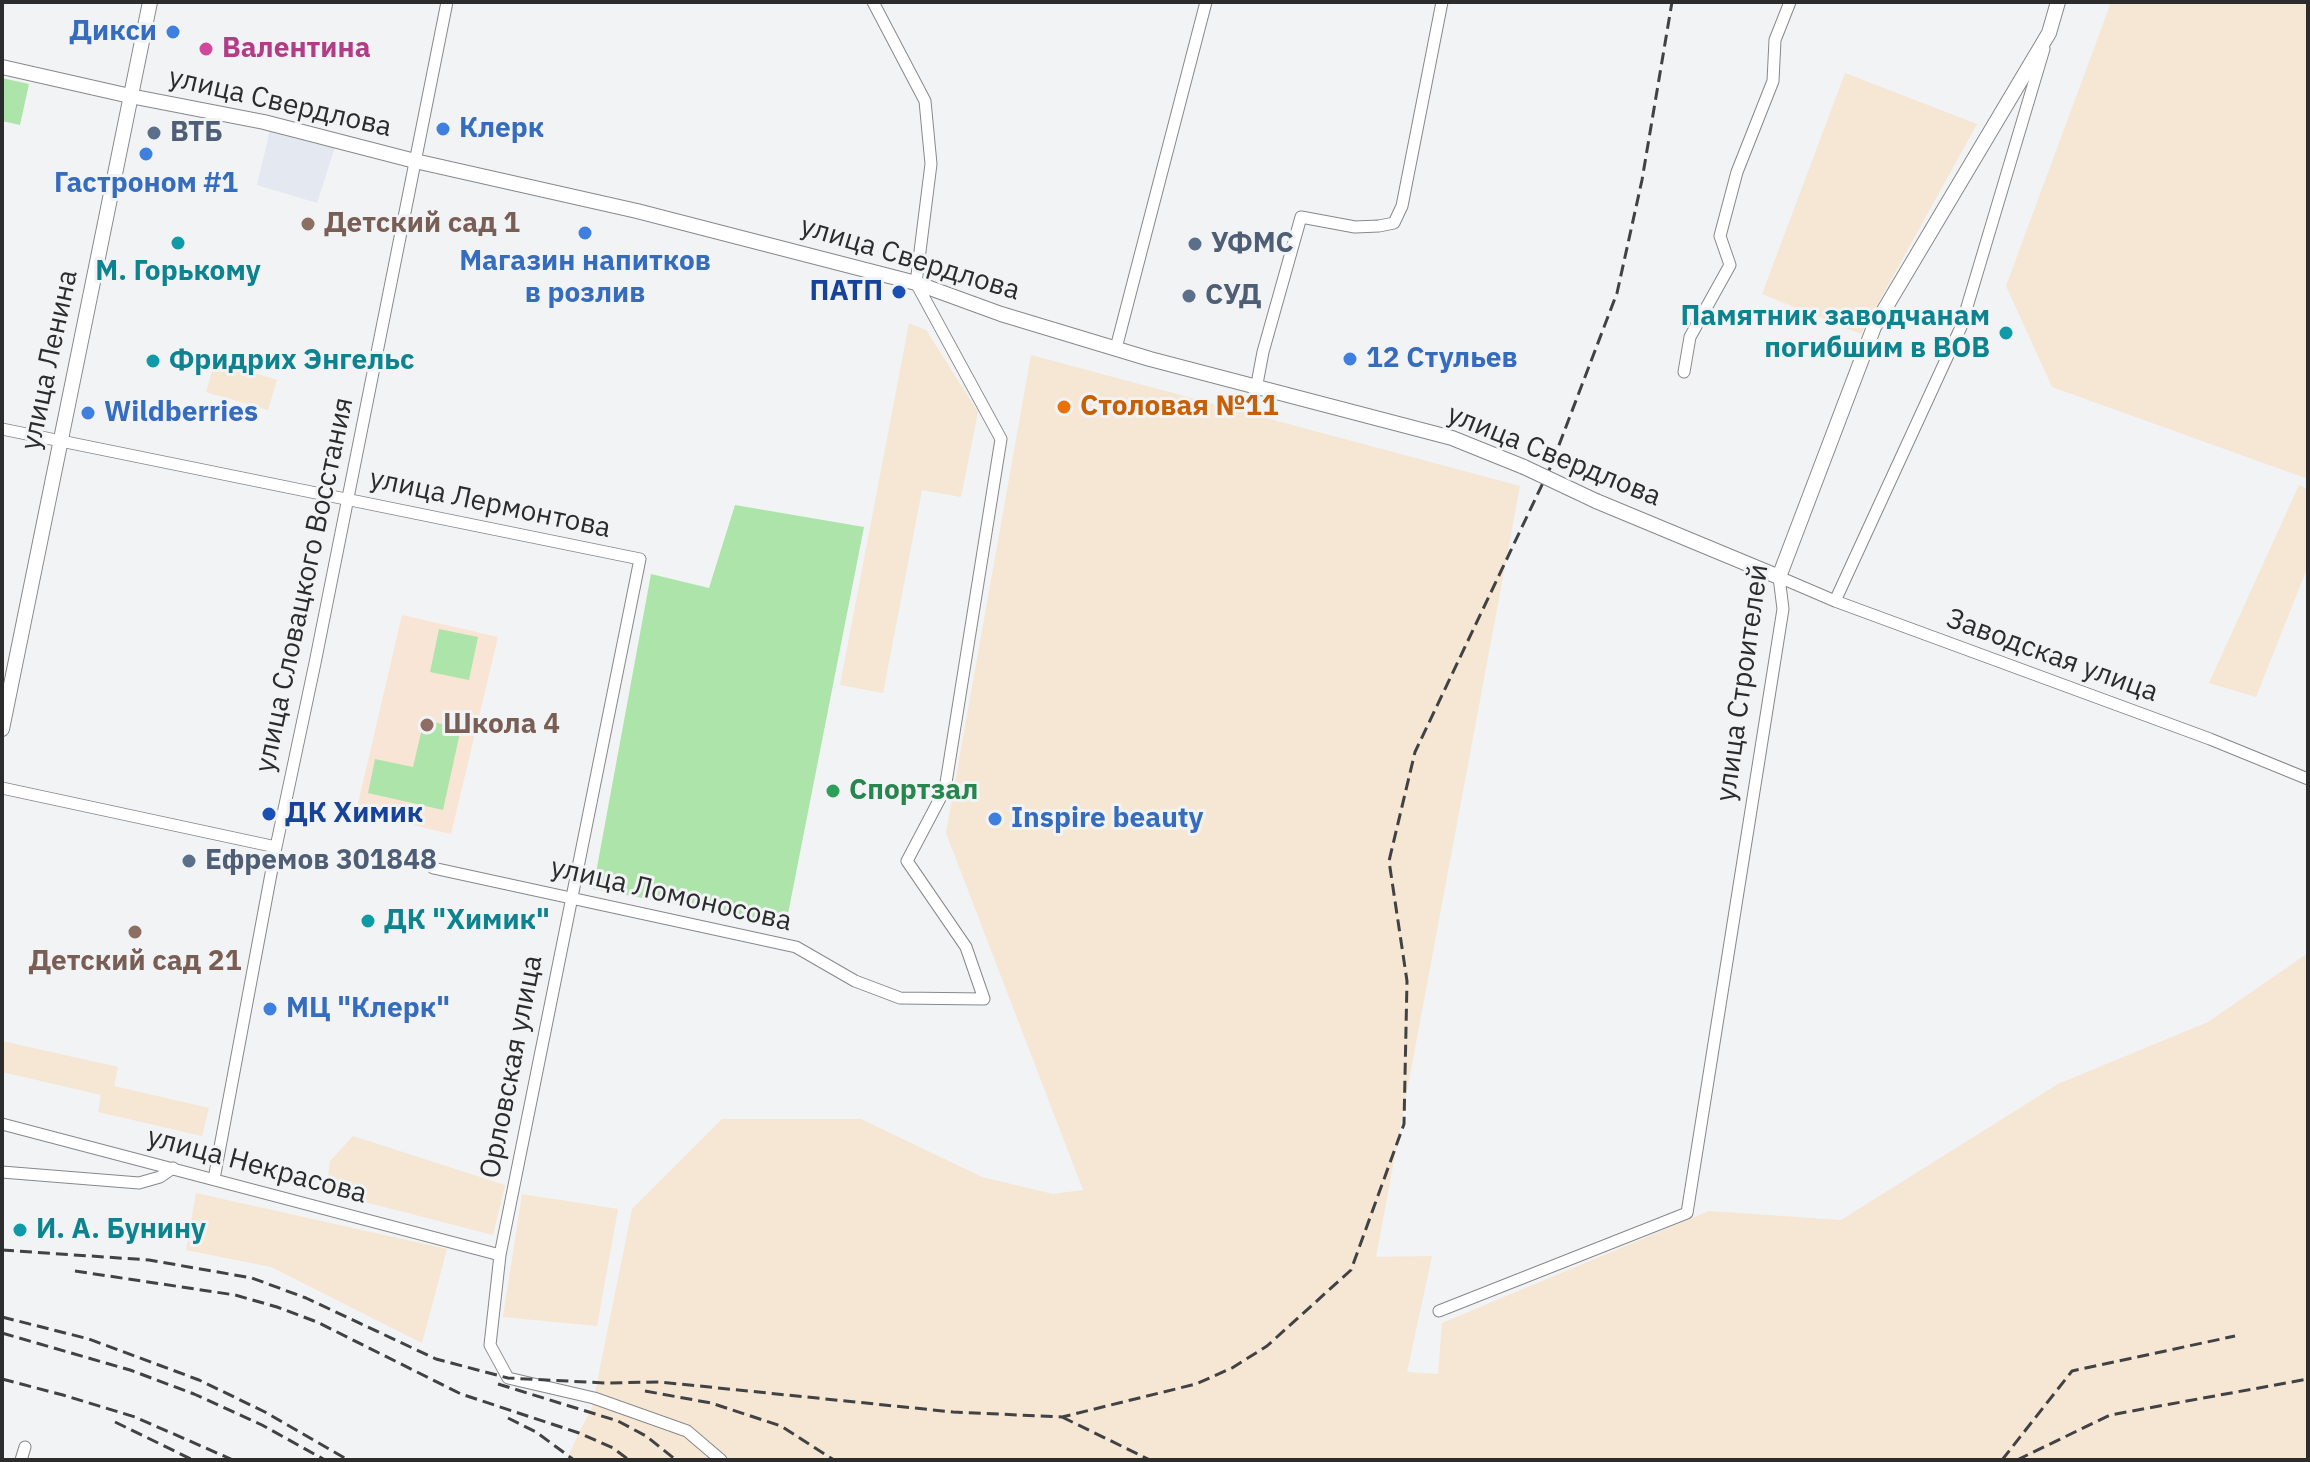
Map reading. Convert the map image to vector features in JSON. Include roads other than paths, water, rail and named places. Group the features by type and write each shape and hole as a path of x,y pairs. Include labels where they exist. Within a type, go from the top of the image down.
{"main road":[{"name":"улица Ленина","path":"2,729 150,2"},
{"name":"улица Строителей","path":"1779,577 1874,327 2049,33 2058,2"},
{"name":"улица Свердлова","path":"2,67 264,122 415,161 637,211 916,283 1001,314 1256,389 1452,438 1779,577"}],"street":[{"name":"улица Словацкого Восстания","path":"214,1179 276,847 447,2"},
{"path":"873,2 925,101 931,164 916,283"},
{"path":"1116,348 1206,2"},
{"path":"1256,389 1263,352 1301,217 1355,227 1394,223 1402,206 1442,2"},
{"path":"1684,372 1690,337 1730,265 1720,236 1737,172 1773,81 1775,40 1790,2"},
{"path":"1835,601 1961,327 2049,33"},
{"name":"улица Ломоносова","path":"433,868 796,947 855,981 900,998 984,999 966,947 907,861 945,789 1001,439 916,283"},
{"name":"улица Лермонтова","path":"2,429 640,559"},
{"name":"Орловская улица","path":"640,559 500,1255 490,1345 508,1378 594,1398 687,1431 721,1460"},
{"name":"Заводская улица","path":"1779,577 1835,601 2210,739 2308,779"},
{"name":"улица Строителей","path":"1439,1311 1687,1213 1783,609 1779,577"},
{"path":"2,788 276,847"},
{"name":"улица Некрасова","path":"2,1124 500,1255"},
{"path":"2,1172 139,1183 160,1177 173,1168"},
{"path":"21,1460 25,1447"}],"railway":[{"path":"2,1250 149,1260 252,1278 306,1298 436,1359 508,1378 606,1383 660,1382 953,1412 1062,1417 1196,1384 1232,1368 1267,1346 1351,1270 1404,1124 1407,981 1389,861 1415,752 1551,466 1617,293 1642,180 1672,2"},
{"path":"75,1271 235,1295 277,1307 317,1322 461,1394 579,1433 613,1448 629,1460"},
{"path":"2,1317 89,1339 199,1380 265,1412 348,1460"},
{"path":"2,1333 130,1370 194,1394 262,1425 325,1460"},
{"path":"2002,1460 2072,1371 2235,1336"},
{"path":"2,1379 135,1417 233,1460"},
{"path":"2017,1460 2110,1415 2308,1379"},
{"path":"498,1384 618,1421 646,1436 676,1460"},
{"path":"645,1391 711,1403 781,1426 834,1460"},
{"path":"1062,1417 1150,1460"},
{"path":"508,1418 536,1432 574,1460"},
{"path":"115,1422 193,1460"}],"place":[{"name":"Дикси","path":"173,32"},
{"name":"Валентина","path":"206,49"},
{"name":"Клерк","path":"443,129"},
{"name":"ВТБ","path":"154,133"},
{"name":"Гастроном #1","path":"146,154"},
{"name":"Детский сад 1","path":"308,224"},
{"name":"Магазин напитков в розлив","path":"585,233"},
{"name":"М. Горькому","path":"178,243"},
{"name":"УФМС","path":"1195,244"},
{"name":"ПАТП","path":"899,292"},
{"name":"СУД","path":"1189,296"},
{"name":"Памятник заводчанам погибшим в ВОВ","path":"2006,333"},
{"name":"12 Стульев","path":"1350,359"},
{"name":"Фридрих Энгельс","path":"153,361"},
{"name":"Столовая №11","path":"1064,407"},
{"name":"Wildberries","path":"88,413"},
{"name":"Школа 4","path":"427,725"},
{"name":"Спортзал","path":"833,791"},
{"name":"ДК Химик","path":"269,814"},
{"name":"Inspire beauty","path":"995,819"},
{"name":"Ефремов 301848","path":"189,861"},
{"name":"ДК \"Химик\"","path":"368,921"},
{"name":"Детский сад 21","path":"135,932"},
{"name":"МЦ \"Клерк\"","path":"270,1009"},
{"name":"И. А. Бунину","path":"20,1230"}]}
